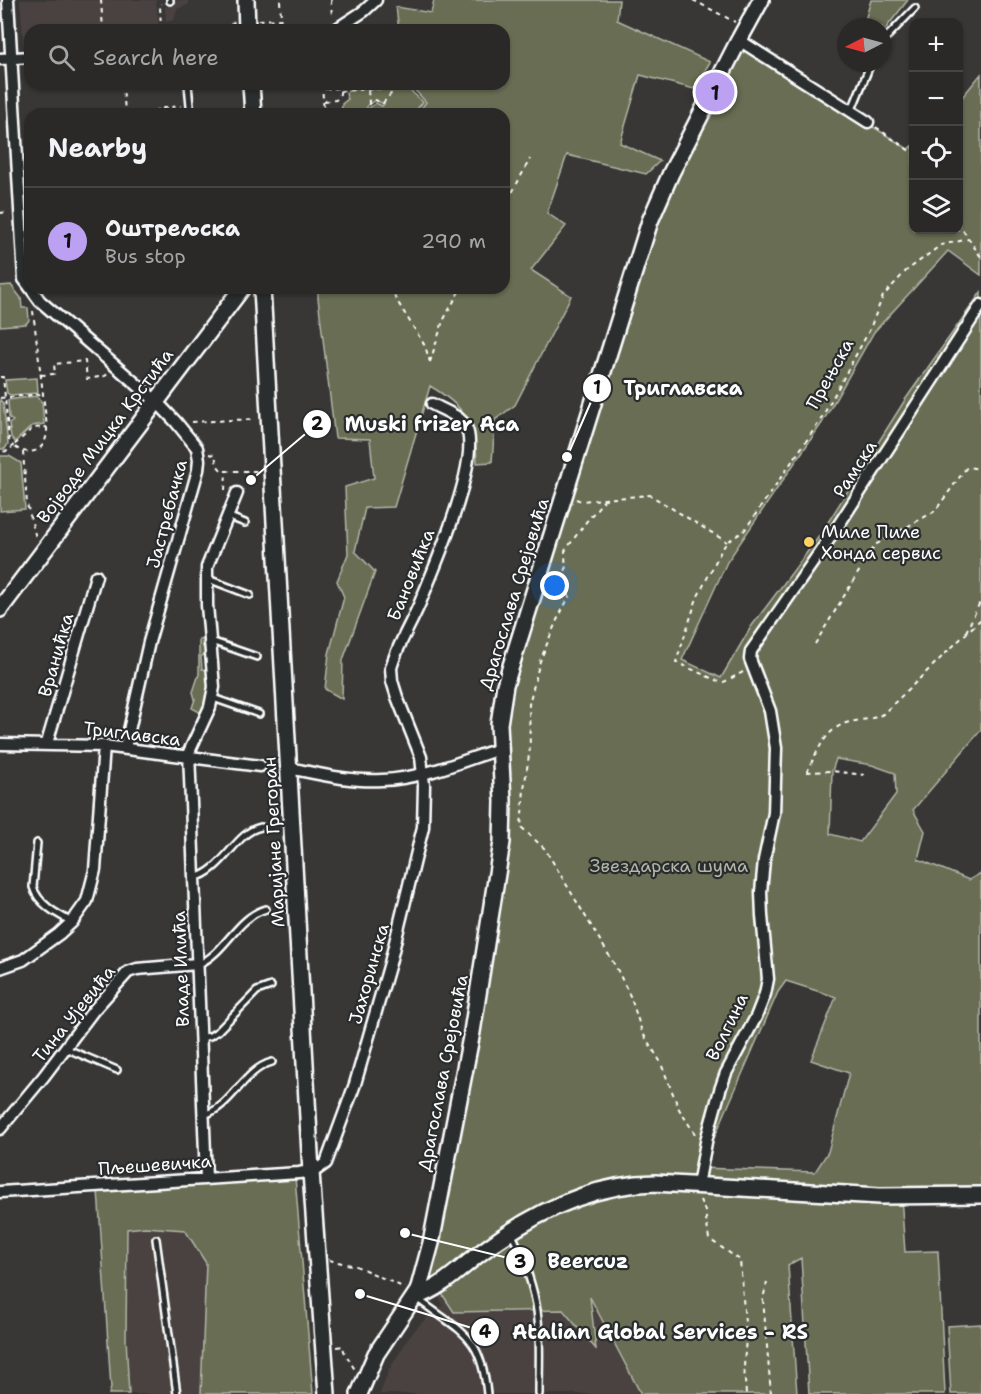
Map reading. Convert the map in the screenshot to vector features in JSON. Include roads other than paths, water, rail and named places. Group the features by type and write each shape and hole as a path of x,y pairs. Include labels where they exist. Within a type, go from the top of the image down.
{"street":[{"path":"8,0 6,59 24,207"},
{"path":"246,0 247,23"},
{"path":"341,24 364,11 376,0"},
{"name":"Драгослава Срејовића","path":"359,1394 376,1354 411,1292 421,1282 431,1243 472,1032 502,842 499,715 505,685 650,221 671,173 761,0"},
{"path":"742,34 868,122"},
{"path":"6,59 24,58"},
{"path":"251,90 253,108"},
{"name":"Јастребачка","path":"24,233 22,270 24,275"},
{"name":"Јастребачка","path":"35,294 156,401 176,422 199,453 198,470 150,642 125,748"},
{"name":"Војводе Мицка Крстића","path":"0,609 237,294"},
{"name":"Маријане Грегоран","path":"262,294 311,1172 327,1394"},
{"name":"Рамска","path":"752,664 750,654 752,648 836,529 981,304"},
{"name":"Бановићка","path":"423,772 419,751 392,681 391,668 441,550 463,484 470,448 464,423 432,404"},
{"path":"213,698 214,675 207,567 227,516 232,492"},
{"name":"Вранићка","path":"47,743 96,576"},
{"name":"Волгина","path":"699,1191 713,1112 726,1073 765,994 768,979 762,927 761,892 764,860 774,813 776,748 774,728 765,695 752,664"},
{"name":"Владе Илића","path":"206,1178 189,758 193,740 213,698"},
{"name":"Триглавска","path":"0,744 47,743 104,746 260,766"},
{"path":"0,968 28,958 72,922 87,901 93,882 104,746"},
{"path":"289,768 358,780 395,779 499,749"},
{"name":"Јахоринска","path":"311,1172 321,1168 330,1156 355,1084 390,963 423,827 423,772"},
{"name":"Тина Ујевића","path":"0,1129 107,994 128,972 137,969 197,964"},
{"name":"Пљешевичка","path":"0,1192 311,1172"},
{"path":"411,1292 437,1288 511,1231 563,1204 600,1190 633,1184 699,1191 880,1196 981,1195"}],"lane":[{"path":"891,33 915,8"},
{"path":"851,112 867,72"},
{"path":"189,90 190,106"},
{"path":"227,516 245,523"},
{"path":"206,579 250,595"},
{"path":"211,641 257,657"},
{"path":"213,698 259,714"},
{"path":"194,878 212,871 250,831 261,827"},
{"path":"37,843 33,887 35,894 49,908 72,922"},
{"path":"197,964 217,951 252,914 266,909"},
{"path":"200,1038 218,1031 257,991 271,986"},
{"path":"65,1048 117,1070"},
{"path":"204,1115 219,1108 258,1068 272,1062"},
{"path":"511,1231 531,1283 536,1305 539,1394"},
{"path":"156,1239 177,1394"},
{"path":"411,1292 459,1328 474,1345 481,1357 487,1394"}],"place":[{"name":"Оштрељска","path":"715,92"},
{"name":"Триглавска","path":"567,457"},
{"name":"Muski frizer Aca","path":"251,480"},
{"name":"Миле Пиле Хонда сервис","path":"809,542"},
{"name":"Beercuz","path":"405,1233"},
{"name":"Atalian Global Services - RS","path":"360,1294"}],"park label":[{"name":"Звездарска шума","path":"669,866"}]}
